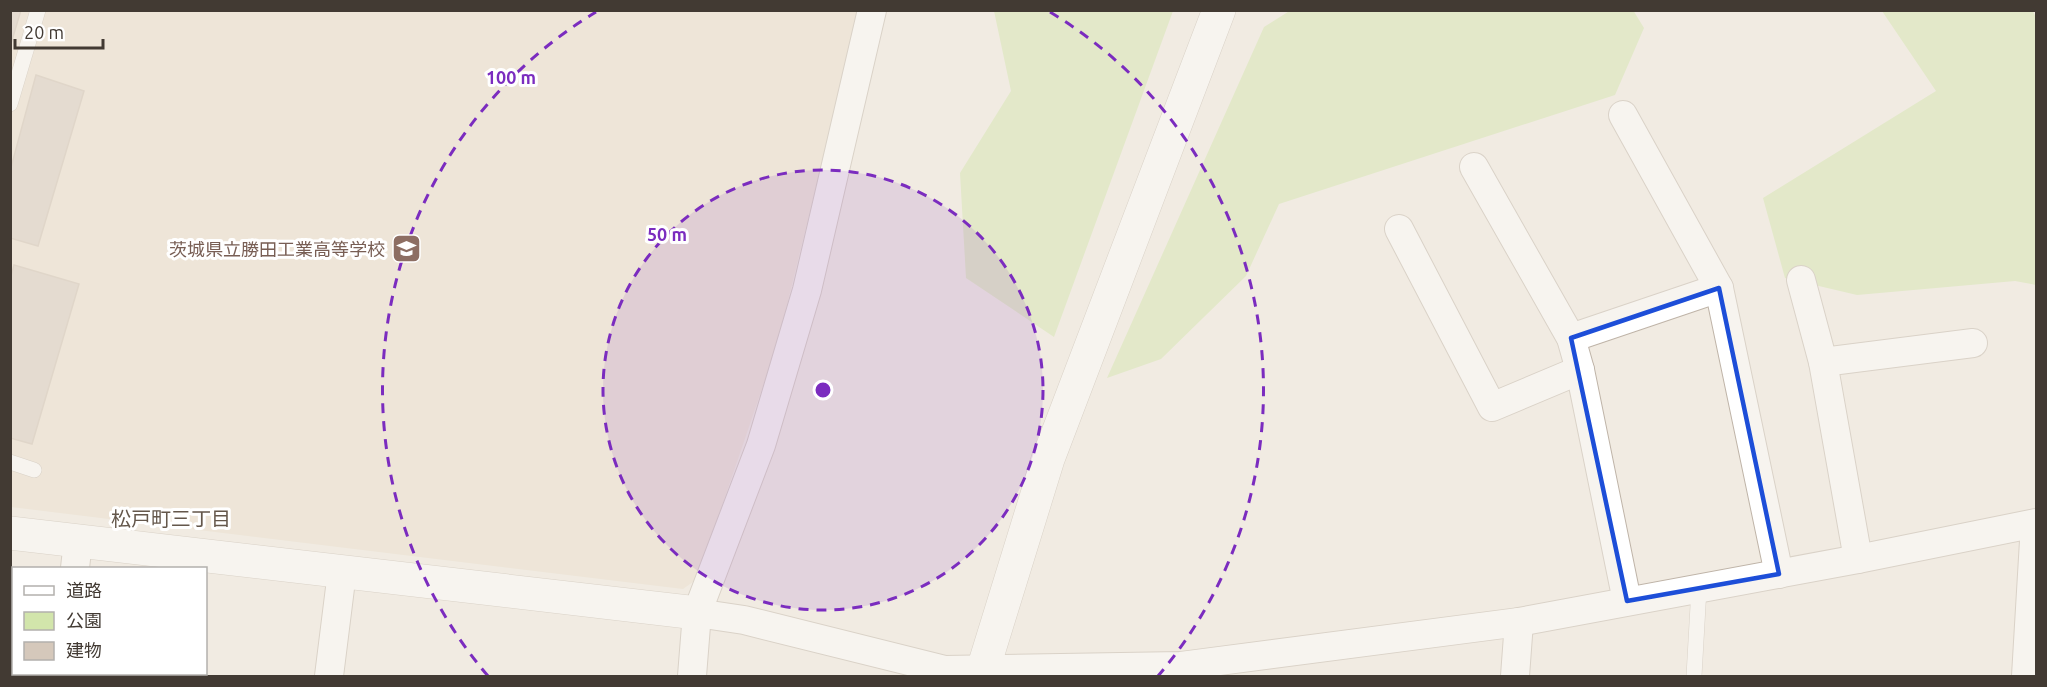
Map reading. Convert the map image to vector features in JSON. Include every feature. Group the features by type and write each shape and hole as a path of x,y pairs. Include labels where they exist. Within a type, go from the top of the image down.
{"street":[{"path":"692,676 697,613 761,445 807,290 872,10"},
{"path":"982,673 1048,459 1218,10"},
{"path":"1623,115 1719,288 1779,573"},
{"path":"1474,167 1571,338 1580,370 1627,601"},
{"path":"1399,229 1492,407 1580,370"},
{"path":"1801,280 1823,362 1858,559"},
{"path":"1571,338 1719,288"},
{"path":"1823,362 1973,343"},
{"path":"10,533 77,555 342,572 697,613 744,620 945,670 982,673 1181,666 1519,622 2036,524 2026,676"},
{"path":"329,676 342,572"},
{"path":"1515,676 1519,622"}],"lane":[{"path":"10,104 38,10"},
{"path":"10,462 34,470"},
{"path":"1694,676 1699,588"}],"highlighted area":[{"path":"1719,288 1779,574 1627,601 1571,338"}],"shaded area":[{"name":"茨城県立勝田工業高等学校","path":"11,11 859,11 778,342 697,579 683,589 11,507"}],"green space":[{"path":"1291,10 1633,10 1644,28 1615,95 1279,204 1246,276 1161,359 1107,378 1264,27"},
{"path":"2032,10 2036,17 2036,285 2015,281 1857,295 1785,278 1763,198 1936,91 1882,11"},
{"path":"994,11 1173,11 1054,337 966,278 960,173 1011,91"}],"building":[{"path":"10,10 21,10 10,47"},
{"path":"36,75 84,91 38,246 10,238 10,171"},
{"path":"14,265 79,284 32,444 10,438 10,280"}],"place":[{"name":"茨城県立勝田工業高等学校","path":"406,249"}],"district":[{"name":"松戸町三丁目","path":"171,518"}]}
